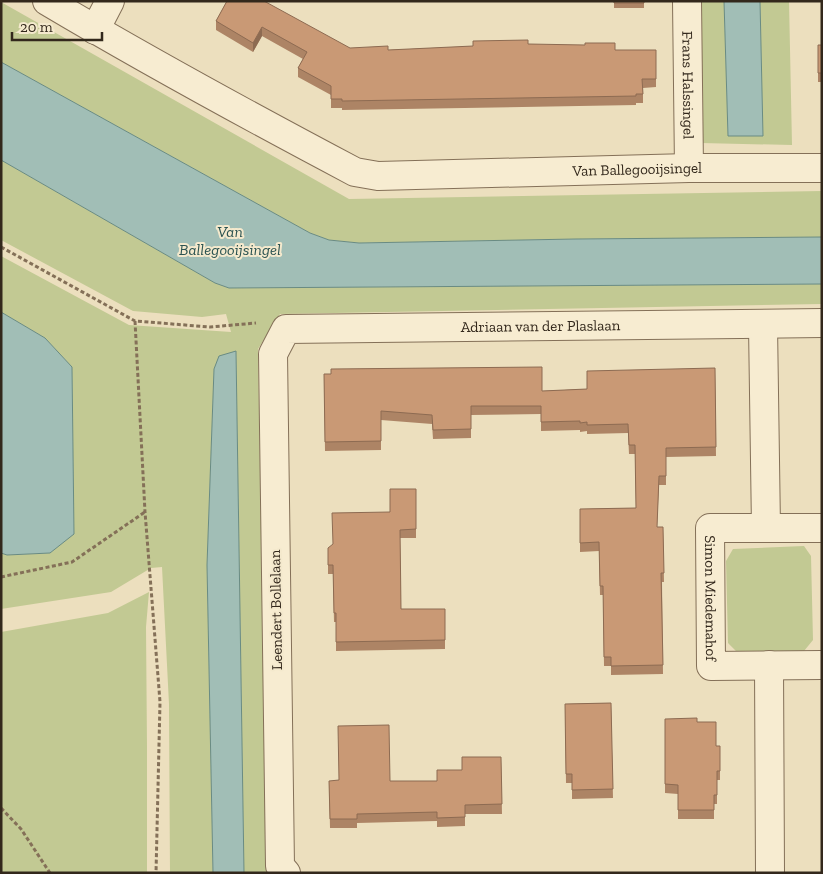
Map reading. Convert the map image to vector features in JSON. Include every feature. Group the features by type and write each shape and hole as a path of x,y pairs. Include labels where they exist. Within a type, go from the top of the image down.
{"street":[{"name":"Van Ballegooijsingel","path":"47,1 94,30 355,172 378,176 688,168 822,168"},
{"path":"94,30 110,1"},
{"name":"Frans Halssingel","path":"687,1 688,168"},
{"name":"Adriaan van der Plaslaan","path":"277,347 286,329 822,323"},
{"path":"763,325 766,528"},
{"name":"Leendert Bollelaan","path":"277,347 283,869"},
{"name":"Simon Miedemahof","path":"822,528 710,528 711,666 822,665"},
{"path":"769,665 770,873"}],"path":[{"path":"1,247 135,321 210,327 255,322 277,347"},
{"path":"135,321 145,512 160,702 156,873"},
{"path":"1,577 72,562 145,512"},
{"path":"1,808 21,829 50,873"}],"green space":[{"path":"699,1 724,1 728,136 763,136 760,1 789,1 792,145 701,143"},
{"path":"1,2 349,199 822,191 822,237 359,243 329,240 310,233 1,62"},
{"path":"1,160 215,283 229,288 822,284 822,304 280,314 258,349 267,873 244,873 236,351 214,369 207,565 213,873 170,873 169,704 162,567 151,568 111,592 1,609 1,553 7,555 50,553 74,533 72,367 45,338 1,312 1,256 129,325 231,332 226,314 202,317 133,311 1,240"},
{"path":"804,546 811,556 813,640 804,651 738,653 728,643 726,561 733,549"},
{"path":"149,592 146,627 147,873 1,873 1,632 108,613"}],"water":[{"path":"724,1 760,1 763,136 728,136"},
{"name":"Van Ballegooijsingel","path":"1,62 310,233 329,240 359,243 822,237 822,284 229,288 215,283 1,160"},
{"path":"1,312 45,338 72,367 74,534 50,553 7,555 1,553"},
{"path":"236,351 244,873 213,873 207,565 214,369 219,356"}],"building":[{"path":"227,1 264,1 350,48 388,46 388,50 473,46 473,41 528,40 528,44 585,45 585,43 615,43 615,50 656,50 656,79 642,79 643,94 636,94 636,96 342,101 342,99 331,99 331,86 298,68 307,52 262,27 253,43 216,21"},
{"path":"614,1 644,1 644,3 614,3"},
{"path":"818,45 822,45 822,73 818,73"},
{"path":"542,367 542,391 587,389 587,371 715,368 716,447 666,448 666,476 659,476 657,527 663,527 664,573 661,573 663,665 611,666 611,657 604,657 603,586 600,586 599,542 580,543 580,509 636,508 635,445 629,445 628,424 587,425 587,422 580,423 580,421 541,422 541,406 471,406 471,429 433,430 432,415 381,411 381,441 325,442 324,374 331,374 331,369"},
{"path":"390,489 416,489 416,529 400,530 401,609 445,609 445,640 336,642 333,565 328,565 328,548 333,544 332,513 390,512"},
{"path":"611,703 613,789 572,790 572,774 566,774 565,704"},
{"path":"697,718 697,722 716,722 716,746 720,746 720,771 717,771 717,795 714,795 714,810 678,810 678,785 665,784 665,719"},
{"path":"389,725 390,781 437,781 437,770 462,770 462,757 501,757 502,804 465,805 465,817 437,818 437,812 357,814 357,819 330,819 329,781 339,780 338,726"}]}
